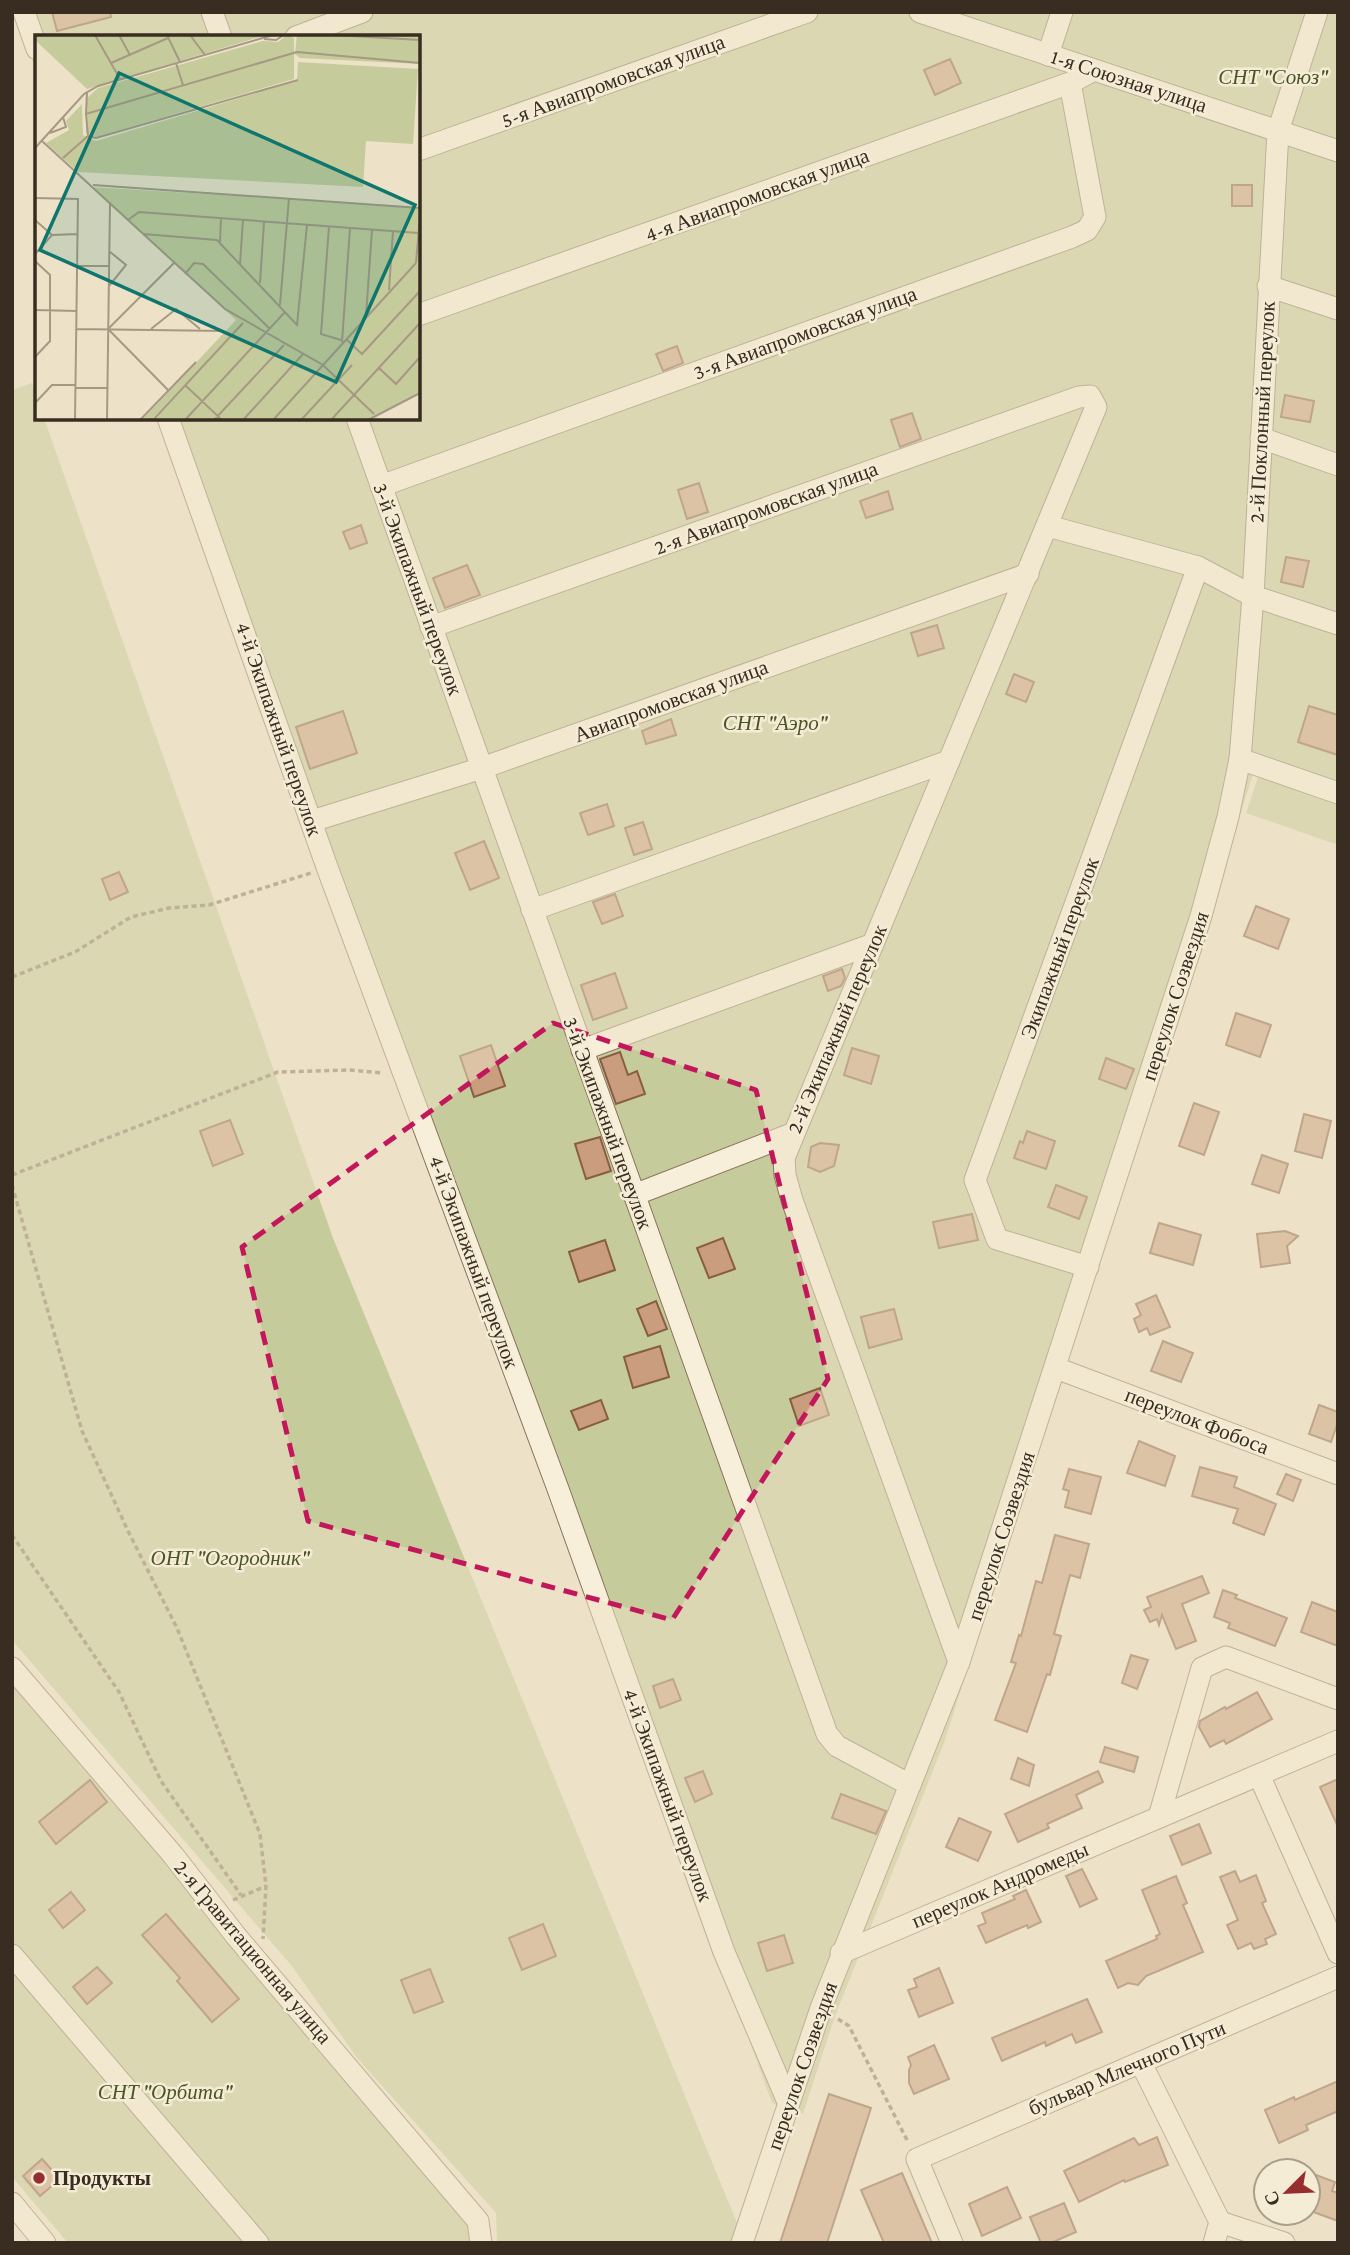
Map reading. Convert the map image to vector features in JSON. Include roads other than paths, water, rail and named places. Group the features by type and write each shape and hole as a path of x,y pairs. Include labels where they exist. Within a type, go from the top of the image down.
{"street":[{"path":"24,12 35,43"},
{"path":"212,12 219,35"},
{"path":"301,35 362,12"},
{"name":"5-я Авиапромовская улица","path":"420,149 807,12"},
{"name":"1-я Союзная улица","path":"920,12 1338,150"},
{"path":"1048,55 1062,12"},
{"name":"2-й Поклонный переулок","path":"1228,817 1240,759 1253,596 1278,131 1317,12"},
{"name":"4-я Авиапромовская улица","path":"420,314 1070,83 1094,70"},
{"name":"3-я Авиапромовская улица","path":"381,486 1087,230 1095,217 1070,83"},
{"path":"1268,286 1338,309"},
{"name":"2-я Авиапромовская улица","path":"431,627 1079,397 1090,396 1096,407"},
{"name":"2-й Экипажный переулок","path":"959,1662 792,1200 785,1175 784,1158 1096,407"},
{"name":"4-й Экипажный переулок","path":"169,420 327,867 562,1502 724,1952 788,2102"},
{"name":"3-й Экипажный переулок","path":"358,420 827,1734 837,1746 910,1785"},
{"path":"1261,438 1338,465"},
{"path":"1048,526 1198,567 1253,596 1338,624"},
{"name":"Экипажный переулок","path":"1088,1267 997,1239 975,1180 1198,567"},
{"name":"Авиапромовская улица","path":"312,821 482,768 1028,574"},
{"path":"1240,759 1338,793"},
{"path":"532,910 949,761"},
{"name":"переулок Созвездия","path":"742,2243 821,2008 959,1662 1201,916 1228,817"},
{"path":"582,1050 873,944"},
{"path":"634,1195 793,1133"},
{"name":"переулок Фобоса","path":"1056,1368 1338,1474"},
{"path":"1159,1817 1202,1668 1226,1657 1338,1699"},
{"name":"2-я Гравитационная улица","path":"12,1668 173,1855 262,1966 478,2221 481,2243"},
{"name":"переулок Андромеды","path":"842,1953 1338,1741"},
{"path":"1259,1774 1338,1952"},
{"path":"12,1955 258,2243"},
{"name":"бульвар Млечного Пути","path":"952,2243 917,2159 1338,1977"},
{"path":"1141,2063 1220,2222 1214,2243"},
{"path":"12,2203 37,2239"},
{"path":"1220,2222 1284,2243"}],"place":[{"name":"Продукты","path":"39,2178"}],"park label":[{"name":"СНТ \"Союз\"","path":"1273,77"},
{"name":"СНТ \"Аэро\"","path":"775,723"},
{"name":"ОНТ \"Огородник\"","path":"230,1558"},
{"name":"СНТ \"Орбита\"","path":"165,2092"}]}
